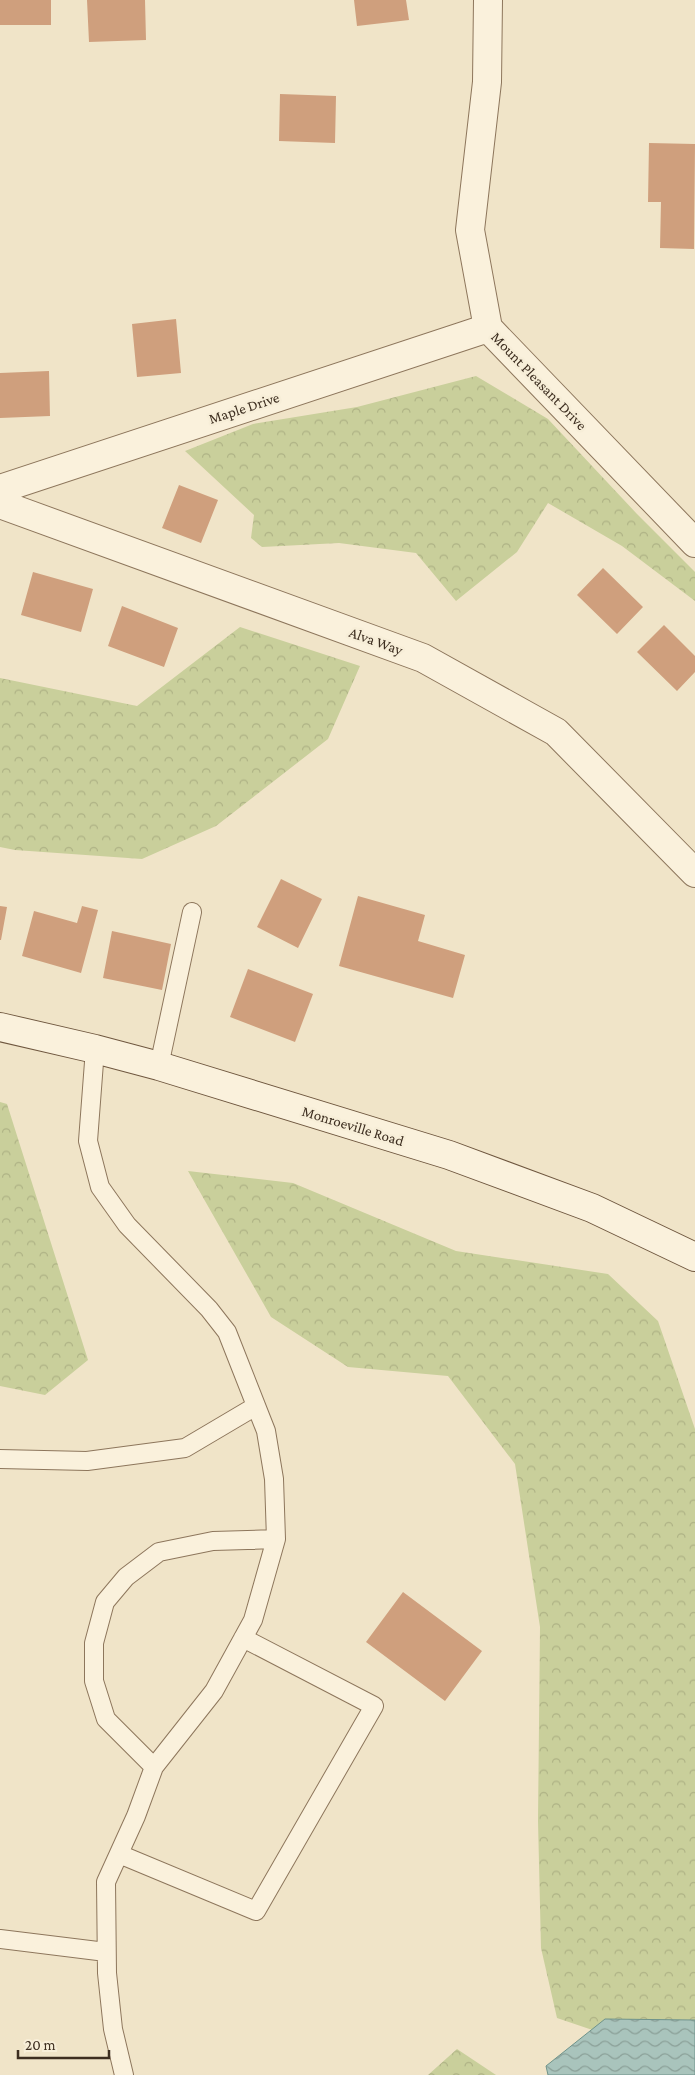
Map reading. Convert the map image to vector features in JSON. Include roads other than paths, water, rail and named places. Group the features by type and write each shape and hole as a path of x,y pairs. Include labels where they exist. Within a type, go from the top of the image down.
{"street":[{"name":"Mount Pleasant Drive","path":"488,0 487,82 470,230 488,328 695,543"},
{"name":"Maple Drive","path":"0,489 488,328"},
{"name":"Alva Way","path":"0,504 423,658 556,732 695,873"},
{"name":"Monroeville Road","path":"0,1027 159,1066 449,1155 592,1208 695,1257"}],"lane":[{"path":"159,1066 192,912"},
{"path":"95,1049 88,1141 100,1187 127,1225 209,1309 227,1332 266,1431 274,1479 276,1539 253,1620 214,1691 154,1767 136,1816 106,1882 106,1973 113,2029 124,2075"},
{"path":"0,1459 87,1461 185,1448 256,1406"},
{"path":"154,1767 106,1720 94,1681 94,1643 105,1602 126,1577 159,1552 213,1541 276,1539"},
{"path":"119,1854 256,1911 374,1706 243,1638"},
{"path":"0,1939 106,1952"}],"water":[{"path":"605,2019 695,2020 695,2075 548,2075 546,2066"}]}
